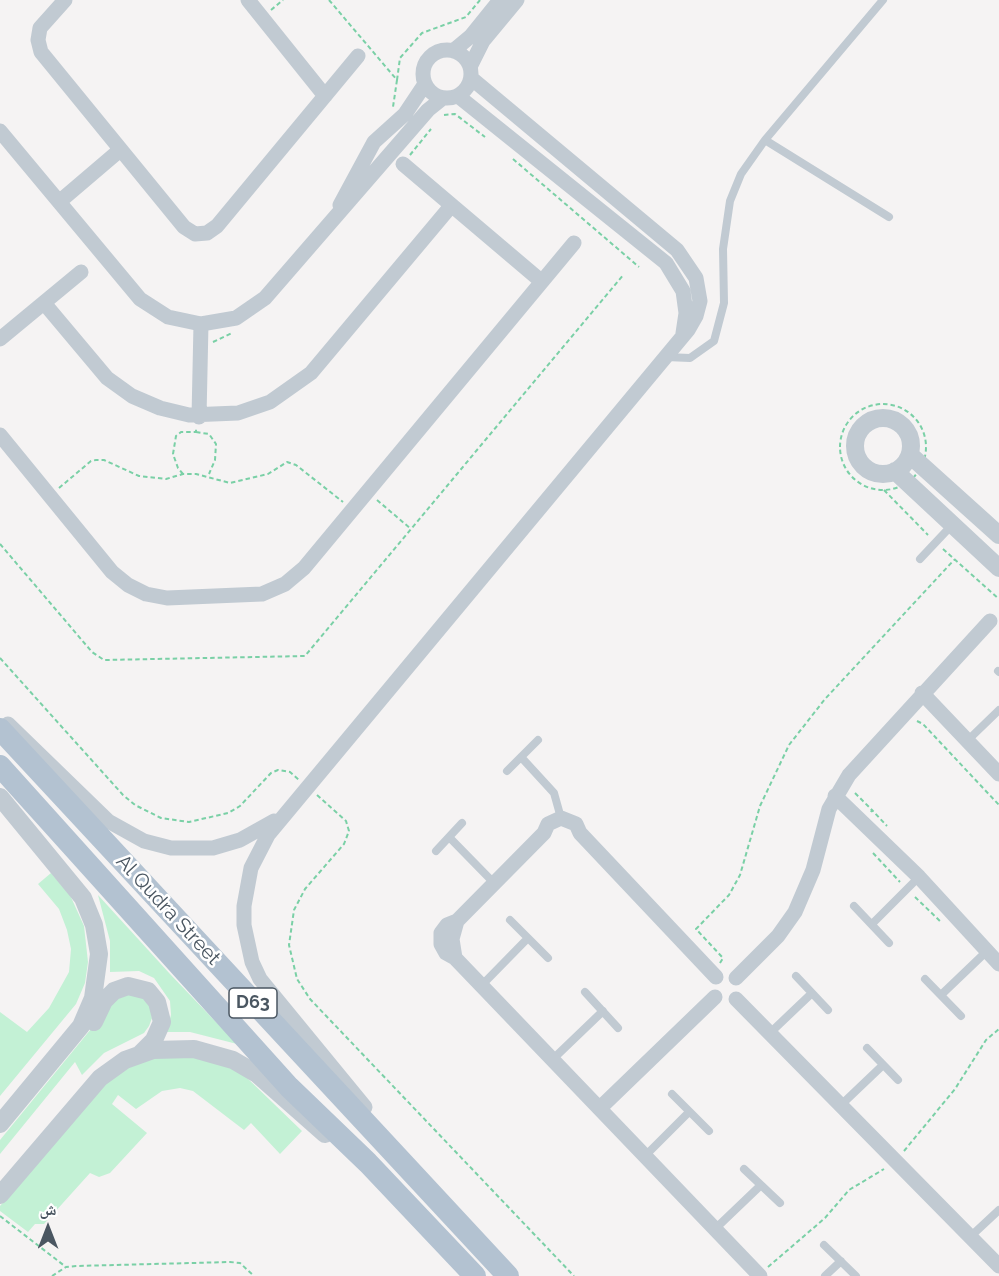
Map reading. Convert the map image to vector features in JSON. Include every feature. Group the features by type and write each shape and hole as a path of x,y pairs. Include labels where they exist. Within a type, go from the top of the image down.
{"main road":[{"name":"Al Qudra Street","path":"0,729 389,1151 508,1276"},
{"name":"Al Qudra Street","path":"0,766 290,1087 368,1163 475,1276"}],"street":[{"path":"64,0 40,28 39,46 44,57 184,227 195,234 207,233 217,226 358,56"},
{"path":"248,0 325,96"},
{"path":"453,51 471,36 500,0"},
{"path":"0,131 140,299 168,317 201,324 236,318 265,298 337,214 396,159 428,110 467,89 483,41 517,0"},
{"path":"389,1151 380,1126 271,995 252,962 247,944 243,906 251,868 268,835 693,323 700,302 696,278 685,260 668,242 471,73 467,60 453,51 446,50 431,55 423,69 425,84 429,91 451,97 666,262 678,281 685,302 682,335"},
{"path":"337,214 374,142 405,114 425,84"},
{"path":"374,142 541,281"},
{"path":"59,202 120,150"},
{"path":"44,303 107,378 119,387 160,408 197,422 255,409 299,384 451,206"},
{"path":"0,435 120,579 146,594 167,598 249,596 273,590 304,568 574,243"},
{"path":"0,339 81,272"},
{"path":"197,422 201,324"},
{"path":"999,535 916,461 910,438 901,424 893,420 876,420 862,428 855,443 856,452 864,466 879,474 901,477 999,568"},
{"path":"901,477 902,467 916,461"},
{"path":"736,978 778,936 795,912 807,886 824,823 836,796 856,765 990,621"},
{"path":"922,693 999,774"},
{"path":"0,718 31,744 108,821 132,836 158,846 199,849 226,844 260,830 291,809"},
{"path":"836,796 919,877 999,963"},
{"path":"0,797 65,874 86,905 94,925 99,954 96,984 84,1019 65,1048 0,1124"},
{"path":"736,999 740,988 736,978 717,972 580,833 572,820 561,818 548,824 544,833 457,921 444,928 440,938 443,948 482,985 760,1276"},
{"path":"544,833 562,828 580,833"},
{"path":"717,972 712,985 715,997 725,1002 736,999"},
{"path":"65,1048 83,1039 109,995 121,987 135,986 153,996 162,1015 162,1022 154,1040 140,1054"},
{"path":"600,1108 715,997"},
{"path":"736,999 999,1266"},
{"path":"0,1195 100,1078 125,1060 140,1054 180,1047 207,1051 233,1060 262,1078 324,1134 368,1163"}],"lane":[{"path":"664,357 690,358 714,341 724,303 723,249 730,201 741,174 765,140 883,0"},
{"path":"765,140 889,217"},
{"path":"920,559 952,525"},
{"path":"967,741 999,710"},
{"path":"507,771 538,740"},
{"path":"520,757 554,793 561,818"},
{"path":"436,851 462,823"},
{"path":"449,837 494,883"},
{"path":"872,924 919,877"},
{"path":"854,906 889,943"},
{"path":"510,920 548,958"},
{"path":"482,985 528,938"},
{"path":"941,996 987,951"},
{"path":"796,976 828,1010"},
{"path":"925,979 961,1016"},
{"path":"585,992 618,1028"},
{"path":"770,1033 812,993"},
{"path":"553,1059 603,1011"},
{"path":"867,1048 898,1080"},
{"path":"841,1106 884,1065"},
{"path":"672,1094 709,1131"},
{"path":"645,1156 689,1112"},
{"path":"744,1169 780,1203"},
{"path":"715,1229 761,1185"},
{"path":"970,1237 999,1209"},
{"path":"824,1245 855,1275"},
{"path":"825,1276 841,1261"}],"path":[{"path":"397,80 400,58 422,33 466,17 480,0"},
{"path":"439,119 446,114 455,114 490,140"},
{"path":"396,159 432,128"},
{"path":"507,154 639,267"},
{"path":"882,404 907,412 920,424 926,441 916,461 892,489 875,489 852,476 841,452 842,435 851,419 865,409 882,404"},
{"path":"183,474 178,468 174,454 176,436 197,422 216,444 215,460 208,475"},
{"path":"50,496 91,461 104,460 139,476 166,479 183,474 208,475 230,483 268,474 287,462 296,465 353,509"},
{"path":"368,492 411,529"},
{"path":"717,972 723,958 696,929 729,895 740,875 760,806 789,745 825,699 954,560"},
{"path":"0,658 123,795 154,815 176,822 216,818 240,806 271,773 278,770 290,772 346,821 349,831 344,844 305,889 294,910 289,945 297,979 310,999 574,1276"},
{"path":"911,721 923,724 999,805"},
{"path":"853,787 872,810"},
{"path":"0,1216 66,1268"},
{"path":"52,1276 66,1268 230,1262 240,1263 254,1276"}],"green space":[{"path":"51,873 70,895 84,926 88,962 85,983 76,1004 0,1096 0,1012 27,1032 49,1008 69,972 71,949 67,930 59,909 38,884"},
{"path":"98,895 237,1044 190,1032 166,1032 171,1015 170,1001 154,978 139,971 110,972 110,941"},
{"path":"123,990 149,999 152,1018 144,1033 104,1053 82,1075 75,1062 0,1154 0,1140"},
{"path":"205,1056 243,1074 302,1131 280,1154 251,1123 244,1130 193,1091 180,1088 162,1091 136,1109 118,1095 112,1104 147,1133 110,1173 99,1177 90,1173 44,1224 35,1224 28,1232 0,1211 0,1206 104,1079 146,1058"}]}
